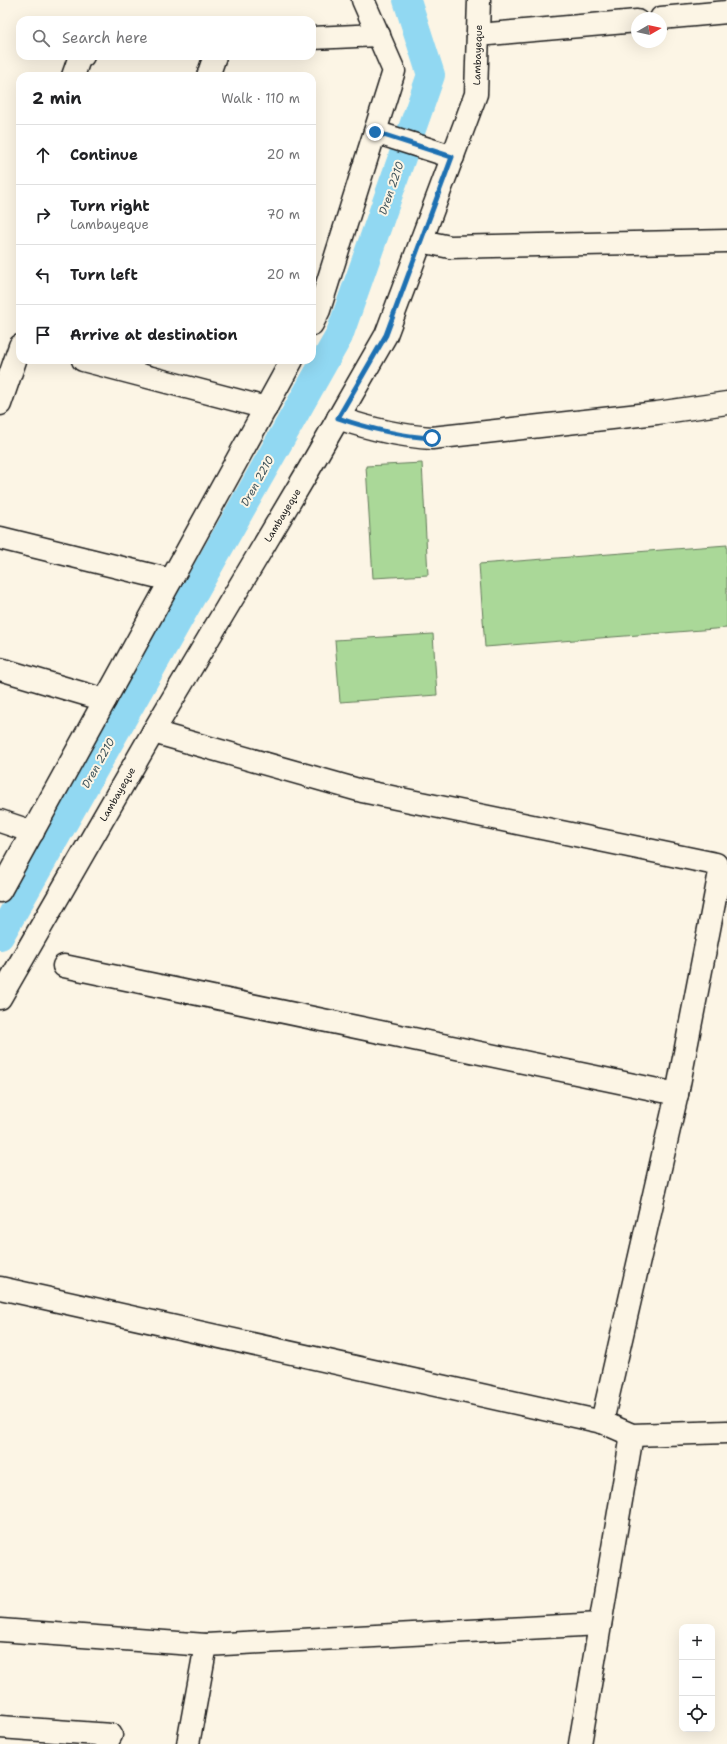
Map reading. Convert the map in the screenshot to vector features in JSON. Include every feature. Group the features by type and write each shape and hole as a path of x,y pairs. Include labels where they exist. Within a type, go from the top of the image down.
{"street":[{"path":"316,316 384,135 394,71 363,0"},
{"name":"Lambayeque","path":"0,998 153,732 386,335 476,94 479,0"},
{"path":"667,17 727,12"},
{"path":"478,35 631,21"},
{"path":"316,38 379,35"},
{"path":"74,72 79,60"},
{"path":"209,72 214,60"},
{"path":"384,135 452,157"},
{"path":"421,241 450,247 727,241"},
{"path":"0,404 16,358"},
{"path":"118,364 266,408"},
{"path":"0,891 290,364"},
{"path":"338,418 379,432 412,437 432,438 657,413 727,403"},
{"path":"0,538 171,580"},
{"path":"0,669 105,700"},
{"path":"153,732 362,791 716,864 720,872 676,1094 602,1422"},
{"path":"0,821 33,832"},
{"path":"64,966 676,1094"},
{"path":"0,1288 602,1422 632,1435 727,1432"},
{"path":"580,1744 632,1435"},
{"path":"0,1630 206,1645 600,1624"},
{"path":"188,1744 206,1645"},
{"path":"0,1727 111,1735 106,1744"}],"green space":[{"path":"422,463 428,575 373,578 366,466"},
{"path":"727,545 727,628 485,647 479,564"},
{"path":"433,634 437,695 340,702 335,640"}],"waterway":[{"name":"Dren 2210","path":"0,936 339,336 431,75 407,0"}],"route":[{"path":"375,132 452,157 386,335 338,418 379,432 412,437 432,438"}]}
